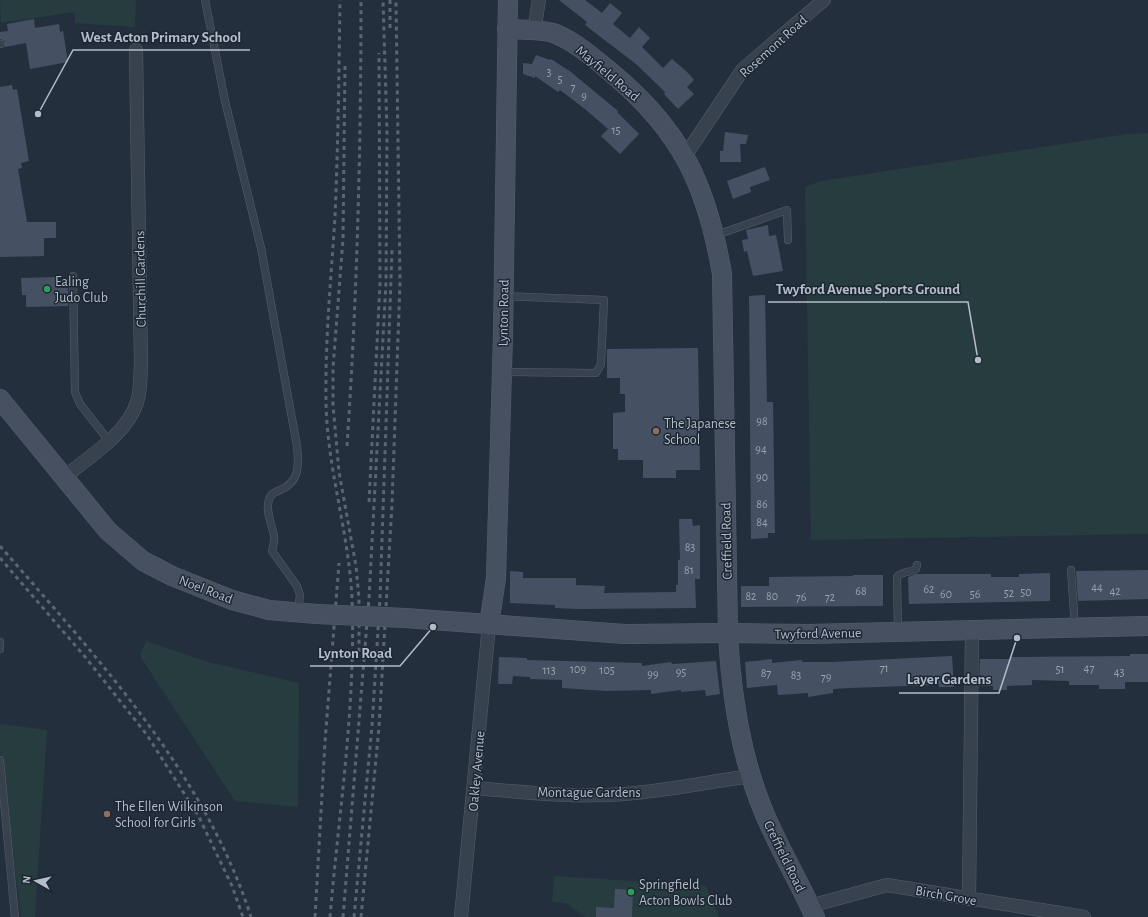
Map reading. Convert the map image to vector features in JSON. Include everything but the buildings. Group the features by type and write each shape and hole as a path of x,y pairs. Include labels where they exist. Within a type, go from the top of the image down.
{"street":[{"name":"Lynton Road","path":"489,625 496,578 502,372 508,0"},
{"path":"534,31 538,0"},
{"name":"Rosemont Road","path":"685,156 743,69 824,0"},
{"name":"Mayfield Road","path":"507,29 554,33 575,44 634,92 670,132 685,156"},
{"name":"Churchill Gardens","path":"64,477 109,441 132,413 137,402 141,365 136,50"},
{"name":"Creffield Road","path":"685,156 699,186 715,234 722,274 728,633 730,670 739,731 750,776 776,840 812,912"},
{"name":"Noel Road","path":"0,399 108,531 143,561 172,576 232,600 269,610 405,618 489,625"},
{"name":"Twyford Avenue","path":"489,625 625,634 808,634 1148,626"},
{"name":"Oakley Avenue","path":"461,917 489,625"},
{"path":"969,899 972,630"},
{"name":"Montague Gardens","path":"474,788 542,794 610,795 645,792 750,776"},
{"name":"Birch Grove","path":"812,912 886,884 1084,917"}],"lane":[{"path":"206,0 225,101 261,248 297,446 299,467 295,479 285,488 274,492 268,500 274,538 272,551 297,586 300,595 298,612"},
{"path":"715,234 725,232 787,210 788,240"},
{"path":"73,276 75,392 80,404 109,441"},
{"path":"502,372 596,373 601,364 604,300 503,296"},
{"path":"898,632 897,577 899,574 913,571 916,569 917,565"},
{"path":"1071,570 1075,628"},
{"path":"0,642 0,649"},
{"path":"0,760 15,917"}],"green space":[{"path":"0,0 136,0 135,27 75,23 75,12 1,23"},
{"path":"1148,133 1148,534 811,540 805,187 821,181 1127,134"},
{"path":"146,641 208,662 299,683 298,807 235,801 140,656"},
{"path":"0,724 47,730 35,917 21,917 0,750"},
{"name":"Springfield Acton Bowls Club","path":"554,877 706,886 719,917 585,917 566,903 552,902"}],"railway":[{"path":"330,917 346,758 352,678 353,639 350,574 330,451 326,402 327,333 336,190 340,0"},
{"path":"347,446 358,223 361,0"},
{"path":"343,917 369,598 386,282 387,131 383,0"},
{"path":"390,0 390,32"},
{"path":"361,917 379,727 392,504 400,282 396,0"},
{"path":"369,502 380,284 379,53"},
{"path":"345,66 343,239 333,368 333,405 339,472 356,566 359,599 359,656"},
{"path":"354,917 372,726 380,598 392,250"},
{"path":"0,546 110,675 145,720 177,766 206,814 231,864 251,917"},
{"path":"0,558 86,658 147,735 199,817 232,886 243,917"},
{"path":"315,917 325,742 339,563"}],"place":[{"name":"West Acton Primary School","path":"38,114"},
{"name":"Ealing Judo Club","path":"47,289"},
{"name":"Twyford Avenue Sports Ground","path":"978,360"},
{"name":"The Japanese School","path":"656,431"},
{"name":"Lynton Road","path":"433,627"},
{"name":"Layer Gardens","path":"1017,638"},
{"name":"The Ellen Wilkinson School for Girls","path":"107,814"},
{"name":"Springfield Acton Bowls Club","path":"631,892"}]}
